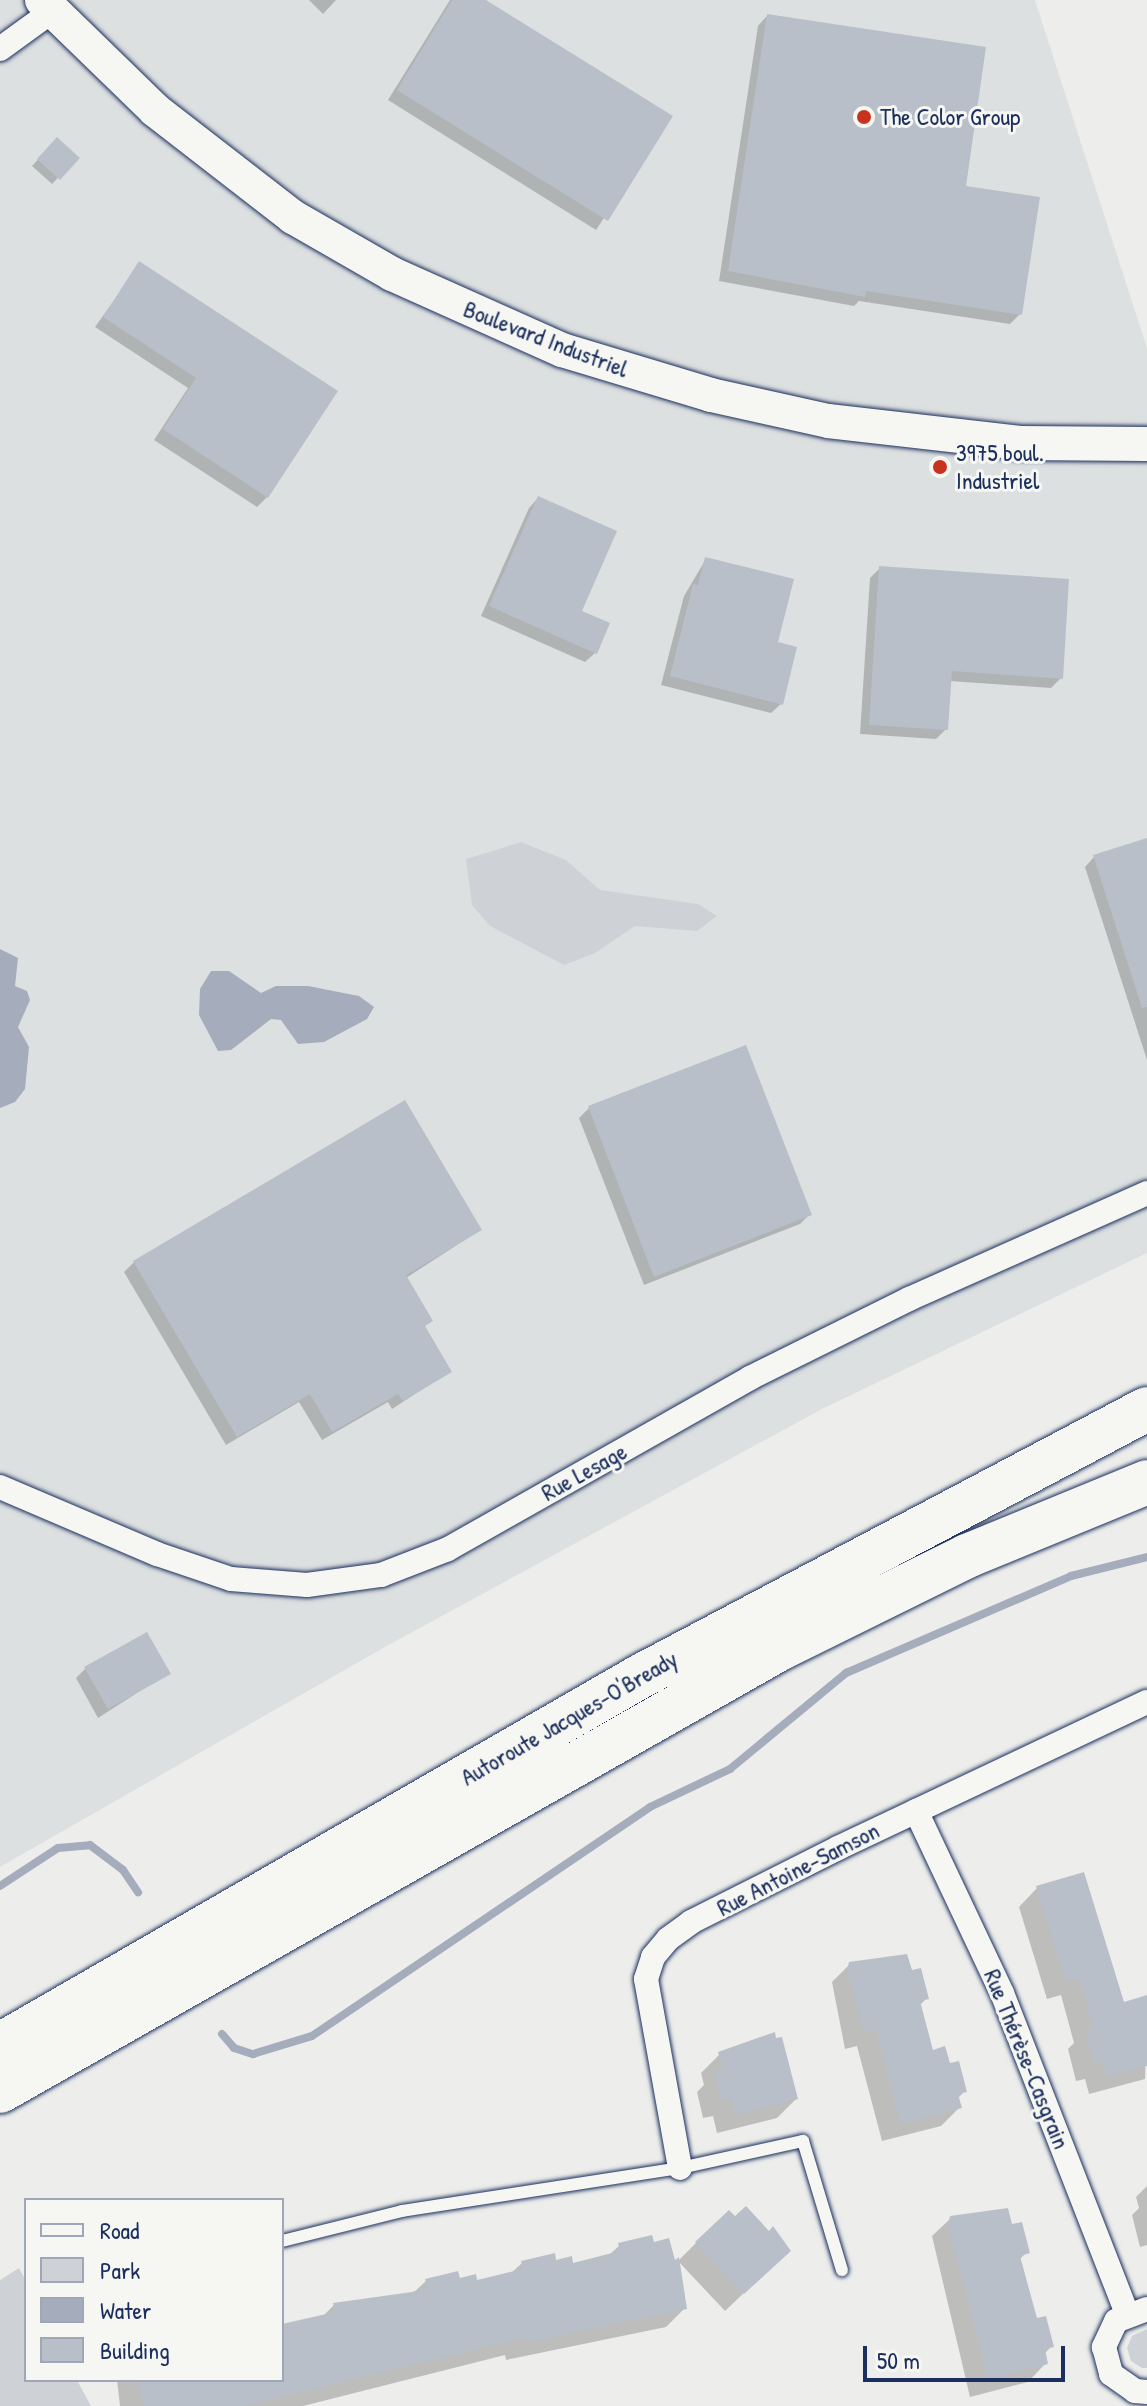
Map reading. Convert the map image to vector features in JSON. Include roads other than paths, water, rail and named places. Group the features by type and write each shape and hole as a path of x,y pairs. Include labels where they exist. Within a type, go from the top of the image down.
{"highway":[{"name":"Autoroute Jacques-O'Bready","path":"0,2045 641,1676 1147,1409"},
{"name":"Autoroute Jacques-O'Bready","path":"0,2091 779,1649 967,1556 1147,1482"}],"main road":[{"name":"Boulevard Industriel","path":"47,6 155,110 293,217 392,274 562,350 740,402 833,422 1020,443 1147,444"}],"street":[{"path":"0,49 47,6"},
{"name":"Rue Lesage","path":"0,1487 157,1554 231,1579 307,1585 381,1575 448,1549 750,1378 909,1299 1147,1193"},
{"name":"Rue Antoine-Samson","path":"680,2168 649,2006 646,1979 653,1957 691,1922 1147,1702"},
{"name":"Rue Thérèse-Casgrain","path":"916,1811 1002,1993 1137,2311 1108,2333 1105,2361 1122,2384 1147,2392"}],"lane":[{"path":"284,2240 402,2211 680,2168 803,2141 842,2270"}],"water":[{"path":"0,949 18,958 15,986 27,991 30,1000 18,1027 29,1047 25,1089 15,1102 0,1108"},
{"path":"211,971 229,971 261,993 276,986 308,986 359,996 374,1007 367,1019 324,1042 298,1044 281,1020 271,1019 231,1050 218,1051 199,1015 200,989"}],"waterway":[{"path":"222,2034 234,2048 253,2054 312,2036 650,1807 730,1769 846,1673 1071,1576 1147,1557"},
{"path":"0,1886 58,1848 90,1845 123,1870 138,1892"}],"place":[{"name":"The Color Group","path":"864,117"},
{"name":"3975 boul. Industriel","path":"940,467"}]}
